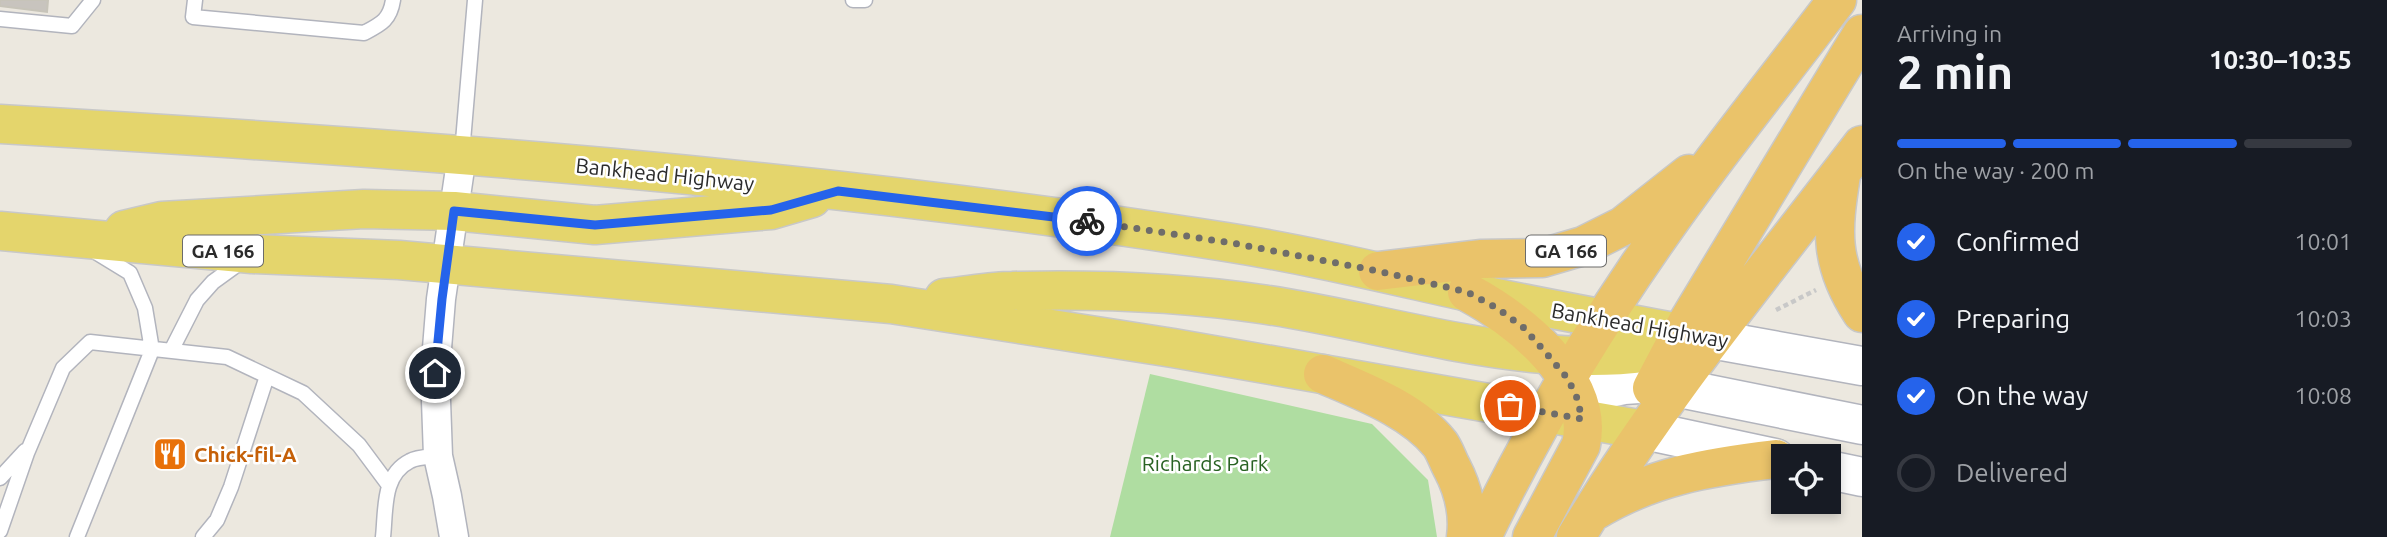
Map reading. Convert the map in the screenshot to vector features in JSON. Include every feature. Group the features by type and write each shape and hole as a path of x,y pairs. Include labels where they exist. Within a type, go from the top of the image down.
{"highway":[{"name":"GA 166","path":"1378,271 1480,258 1542,258 1583,246 1623,226 1724,148 1837,0"},
{"path":"1583,525 1644,430 1688,341 1862,34"},
{"path":"1482,537 1504,490 1605,319 1650,250 1724,148"},
{"path":"1688,341 1852,158"},
{"path":"1852,158 1833,236 1842,277 1862,313"},
{"path":"1467,292 1497,308 1524,328 1567,386 1584,431 1581,444 1532,537"},
{"path":"1323,374 1384,401 1418,424 1440,444 1460,484 1468,523 1466,537"},
{"path":"1583,525 1629,492 1655,481 1718,466 1771,460"}],"main road":[{"name":"Bankhead Highway","path":"3,123 462,155 926,200 1232,243 1605,319 1688,341 1862,366"},
{"path":"79,239 162,221 364,209 454,211 595,225 771,210 838,191"},
{"name":"GA 166","path":"0,231 252,254 447,264 891,304"},
{"path":"891,304 1011,291 1197,296 1262,304 1473,344 1567,386 1644,430 1771,457"},
{"path":"891,304 1071,331 1323,374 1567,386 1594,391 1624,385 1665,385 1862,425"},
{"path":"1567,386 1620,357 1688,341"},
{"path":"1841,473 1862,477"}],"street":[{"path":"454,537 438,456 435,373 462,155"}],"lane":[{"path":"0,19 72,26 93,0"},
{"path":"195,0 193,17 364,33 380,25 391,13 393,0"},
{"path":"462,155 475,0"},
{"path":"853,0 864,0"},
{"path":"77,537 152,349 145,308 130,273 79,239"},
{"path":"171,351 197,299 213,282 252,254"},
{"path":"0,531 63,368 90,342 227,357 303,393 359,445 388,484"},
{"path":"203,537 217,520 231,486 267,376"},
{"path":"0,478 31,445"},
{"path":"383,537 388,484 396,472 411,460 438,456"}],"path":[{"path":"1774,311 1820,288"}],"green space":[{"name":"Richards Park","path":"1150,374 1372,424 1428,480 1437,537 1110,537"}],"building":[{"path":"0,0 48,0 47,12 0,6"}],"way so far":[{"path":"1087,221 1232,243 1378,271 1467,292 1497,308 1524,328 1568,379 1577,398 1582,419 1510,406"}],"place":[{"name":"Chick-fil-A","path":"170,454"}],"route":[{"path":"435,373 454,211 595,225 771,210 838,191 1087,221"}]}
